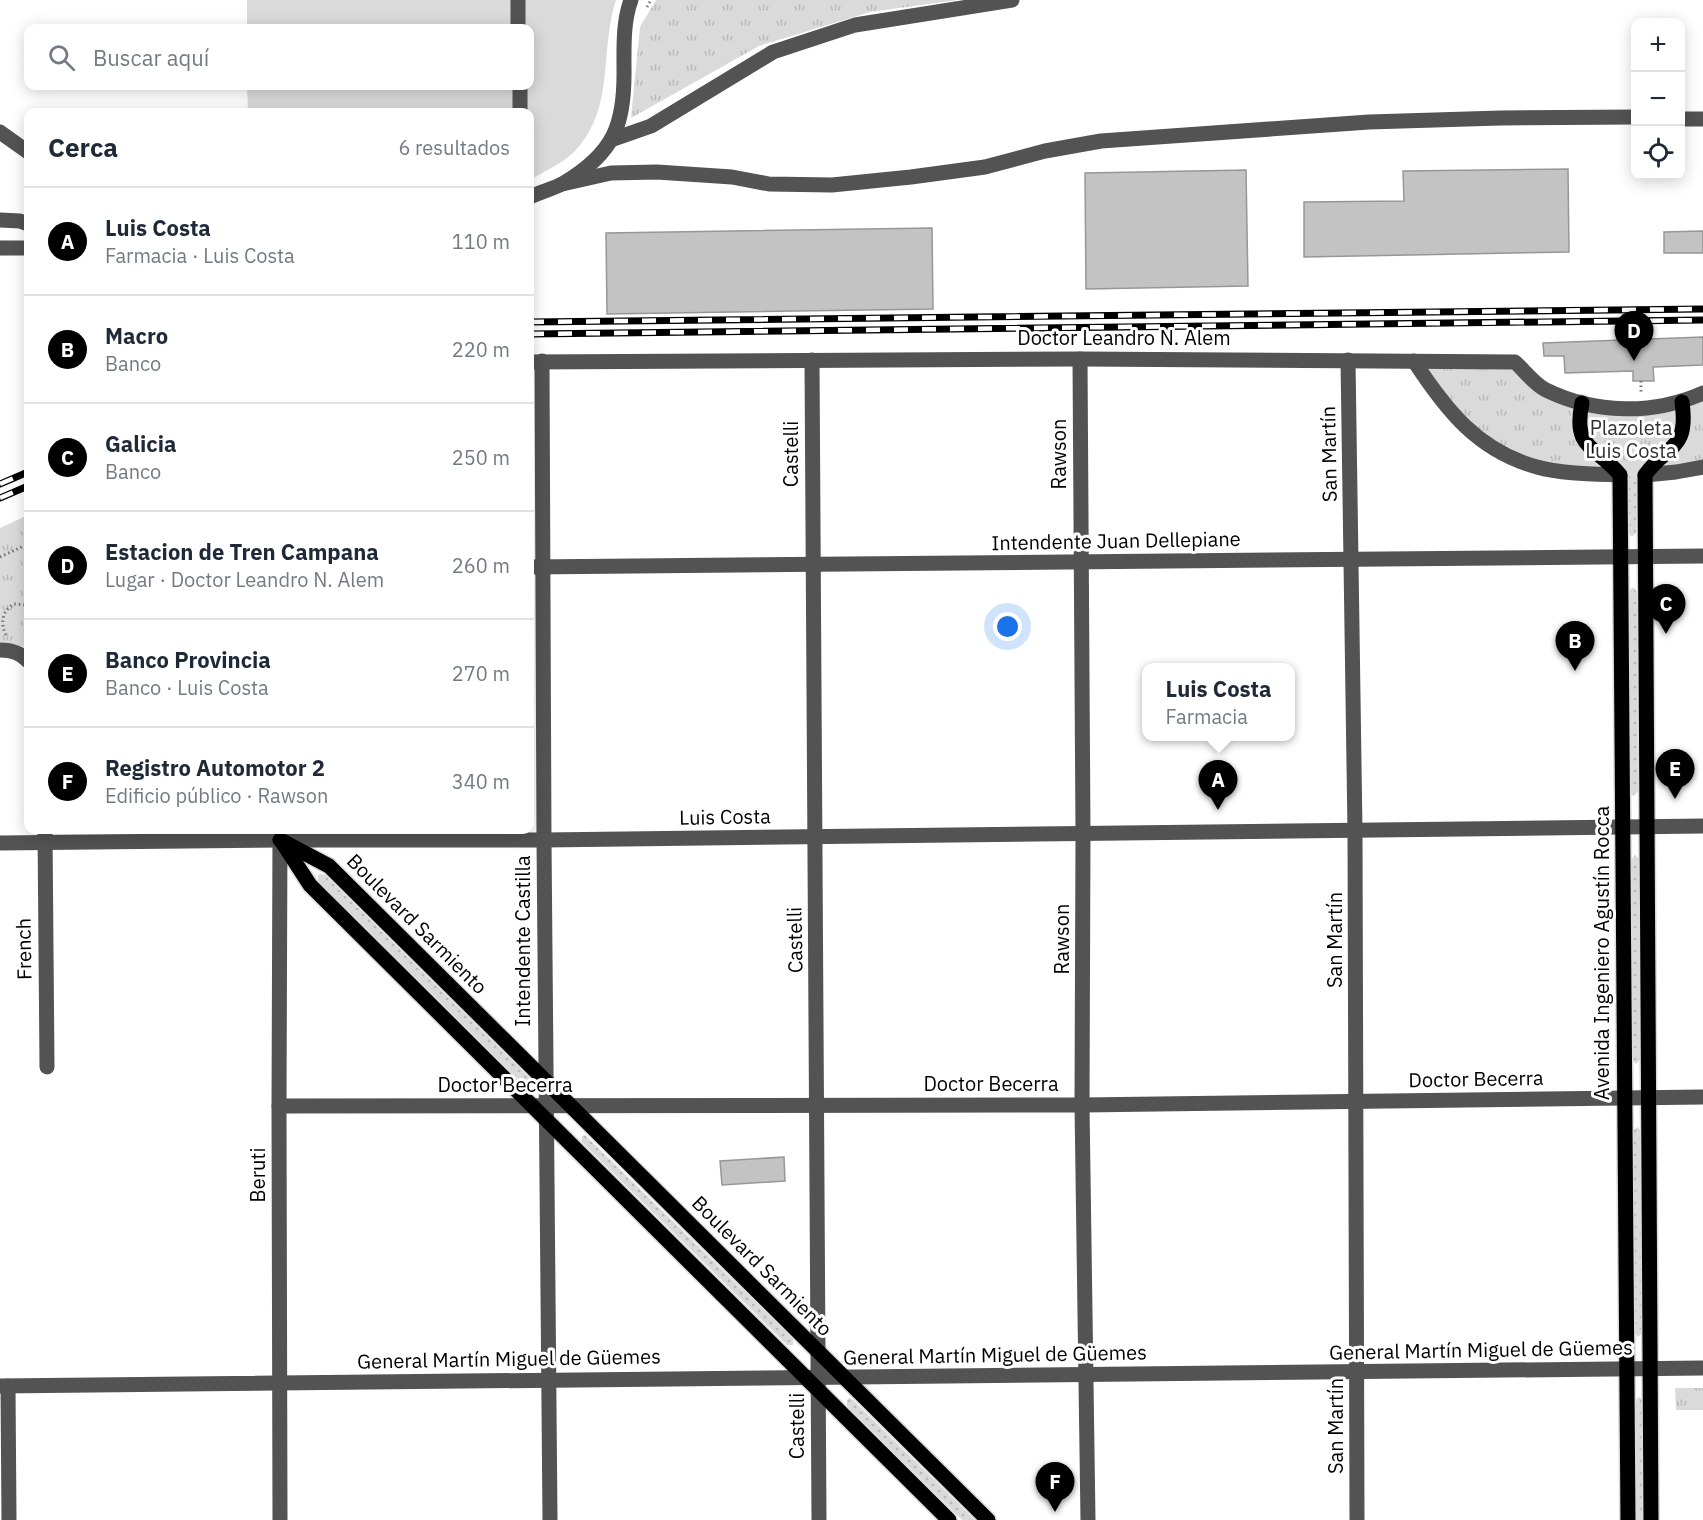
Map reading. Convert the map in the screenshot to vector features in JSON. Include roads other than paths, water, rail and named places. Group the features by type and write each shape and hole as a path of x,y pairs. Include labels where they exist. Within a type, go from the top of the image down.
{"main road":[{"path":"1651,1520 1645,475 1653,464 1670,451 1679,440 1683,425 1682,402"},
{"path":"1582,403 1580,427 1584,442 1594,453 1612,465 1620,475"},
{"name":"Avenida Ingeniero Agustín Rocca","path":"1620,475 1628,1520"},
{"path":"280,835 310,885 541,1110 949,1520"},
{"name":"Boulevard Sarmiento","path":"280,835 329,866 988,1520"}],"street":[{"path":"518,0 518,24"},
{"path":"562,184 588,166 611,140 618,125 625,99 624,38 632,0"},
{"path":"611,140 651,126 773,52 855,25 1012,0"},
{"path":"520,90 520,108"},
{"path":"534,195 562,184 611,173 657,172 732,177 769,184 832,185 985,167 1101,141 1369,122 1631,117"},
{"path":"1685,118 1703,119"},
{"path":"0,132 24,149"},
{"path":"0,220 24,222"},
{"path":"0,248 24,248"},
{"name":"Doctor Leandro N. Alem","path":"536,362 1080,359 1515,362 1544,389 1582,403 1617,408 1650,409 1682,402 1703,393"},
{"name":"Rawson","path":"1080,359 1082,1105 1088,1520"},
{"name":"Castelli","path":"812,360 818,1352 814,1382 819,1520"},
{"name":"San Martín","path":"1348,360 1355,831 1357,1520"},
{"path":"1414,361 1436,395 1462,425 1496,451 1538,468 1620,475"},
{"name":"Intendente Castilla","path":"536,362 536,567 544,840 546,1081 541,1110 549,1380 550,1520"},
{"path":"1645,475 1703,467"},
{"name":"Intendente Juan Dellepiane","path":"536,567 1703,556"},
{"path":"4,644 8,650 24,657"},
{"name":"Luis Costa","path":"0,843 44,836 280,835 544,840 1703,826"},
{"name":"Beruti","path":"280,835 280,1520"},
{"name":"French","path":"44,836 47,1067"},
{"name":"Doctor Becerra","path":"279,1106 541,1110 570,1106 1082,1105 1703,1097"},
{"name":"General Martín Miguel de Güemes","path":"4,1386 549,1380 814,1382 844,1377 1703,1368"},
{"path":"4,1386 9,1520"}],"railway":[{"path":"534,322 1703,309"},
{"path":"534,334 1703,320"},
{"path":"0,484 24,474"},
{"path":"0,498 24,488"}],"place":[{"name":"Estacion de Tren Campana","path":"1634,361"},
{"name":"Galicia","path":"1666,634"},
{"name":"Macro","path":"1575,671"},
{"name":"Banco Provincia","path":"1675,799"},
{"name":"Luis Costa","path":"1218,810"},
{"name":"Registro Automotor 2","path":"1055,1512"}],"park label":[{"name":"Plazoleta Luis Costa","path":"1631,440"}]}
